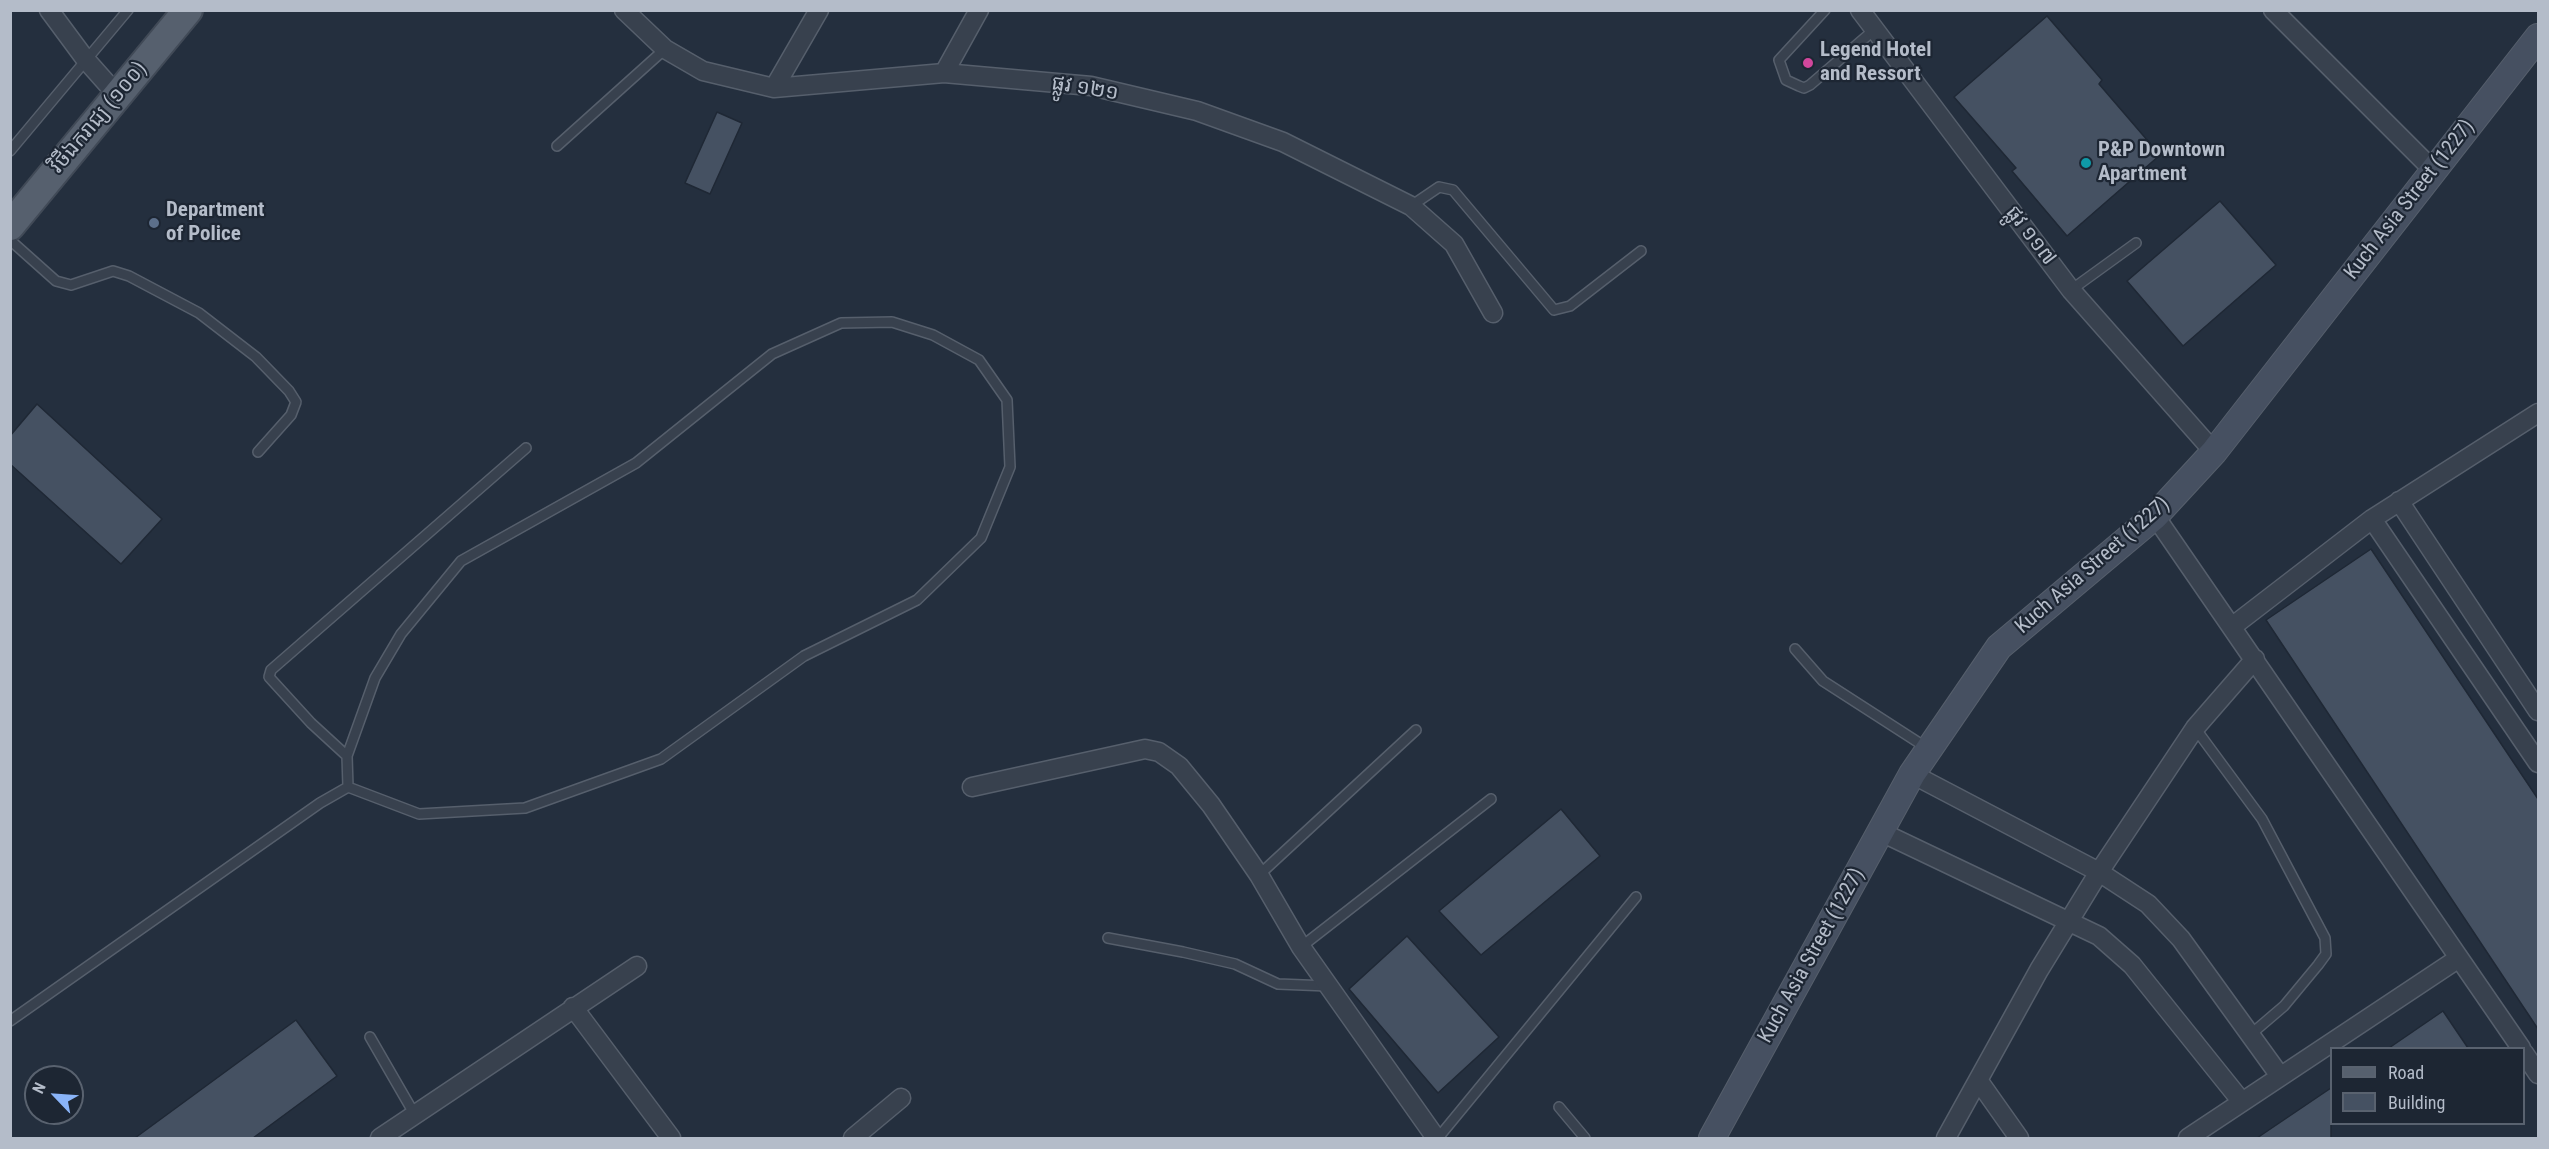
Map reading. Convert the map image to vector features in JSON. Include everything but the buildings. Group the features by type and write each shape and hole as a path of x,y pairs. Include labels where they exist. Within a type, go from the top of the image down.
{"main road":[{"name":"វិថីឯករាជ្យ (១០០)","path":"10,225 188,10"}],"street":[{"path":"49,10 86,60 118,96"},
{"name":"ផ្លូវ ១២១","path":"624,10 665,49 703,71 774,88 944,73 1090,86 1197,111 1283,142 1411,206 1454,244 1493,312"},
{"path":"774,88 819,10"},
{"path":"944,73 979,10"},
{"name":"ផ្លូវ ១១៧","path":"1860,10 2071,290 2214,452"},
{"path":"2273,10 2433,170"},
{"name":"Kuch Asia Street (1227)","path":"1712,1138 1927,748 1999,647 2156,516 2214,452 2538,37"},
{"path":"2233,626 2372,519 2538,412"},
{"path":"2399,501 2538,711"},
{"path":"2156,516 2520,1047"},
{"path":"2372,519 2538,764"},
{"path":"1946,1138 2067,922 2099,872 2195,728 2255,659"},
{"path":"972,787 1144,749 1159,752 1179,765 1211,805 1259,875 1301,946 1328,986 1437,1138"},
{"path":"1912,774 2099,872 2148,904 2181,939 2280,1076"},
{"path":"1881,832 2099,936 2132,965 2242,1102"},
{"path":"2188,1138 2458,958"},
{"path":"380,1138 637,966"},
{"path":"573,1007 671,1138"},
{"path":"2525,1056 2538,1074"},
{"path":"1978,1080 2019,1138"},
{"path":"853,1138 901,1098"}],"lane":[{"path":"10,151 128,10"},
{"path":"1825,10 1779,60 1786,80 1798,86 1804,88 1810,85 1874,30"},
{"path":"557,146 665,49"},
{"path":"1411,206 1439,187 1453,190 1554,310 1570,306 1641,251"},
{"path":"10,240 56,281 71,285 113,271 129,276 199,313 256,357 289,391 296,402 291,415 258,452"},
{"path":"2071,290 2136,243"},
{"path":"892,322 933,334 979,360 1006,400 1010,467 981,538 916,600 804,656 661,759 525,808 419,814 348,787 347,756 375,678 401,634 461,561 636,463 772,354 841,323 892,322"},
{"path":"347,756 311,723 269,677 271,670 526,448"},
{"path":"1795,649 1823,681 1927,748"},
{"path":"2195,728 2262,819 2325,939 2326,954 2318,965 2284,1006 2250,1035"},
{"path":"1259,875 1416,730"},
{"path":"10,1021 310,809 348,787"},
{"path":"1301,946 1491,799"},
{"path":"1437,1138 1636,897"},
{"path":"1108,938 1235,964 1278,984 1328,986"},
{"path":"370,1037 416,1114"},
{"path":"1558,1107 1585,1138"}],"place":[{"name":"Legend Hotel and Ressort","path":"1808,63"},
{"name":"P&P Downtown Apartment","path":"2086,163"},
{"name":"Department of Police","path":"154,223"}]}
